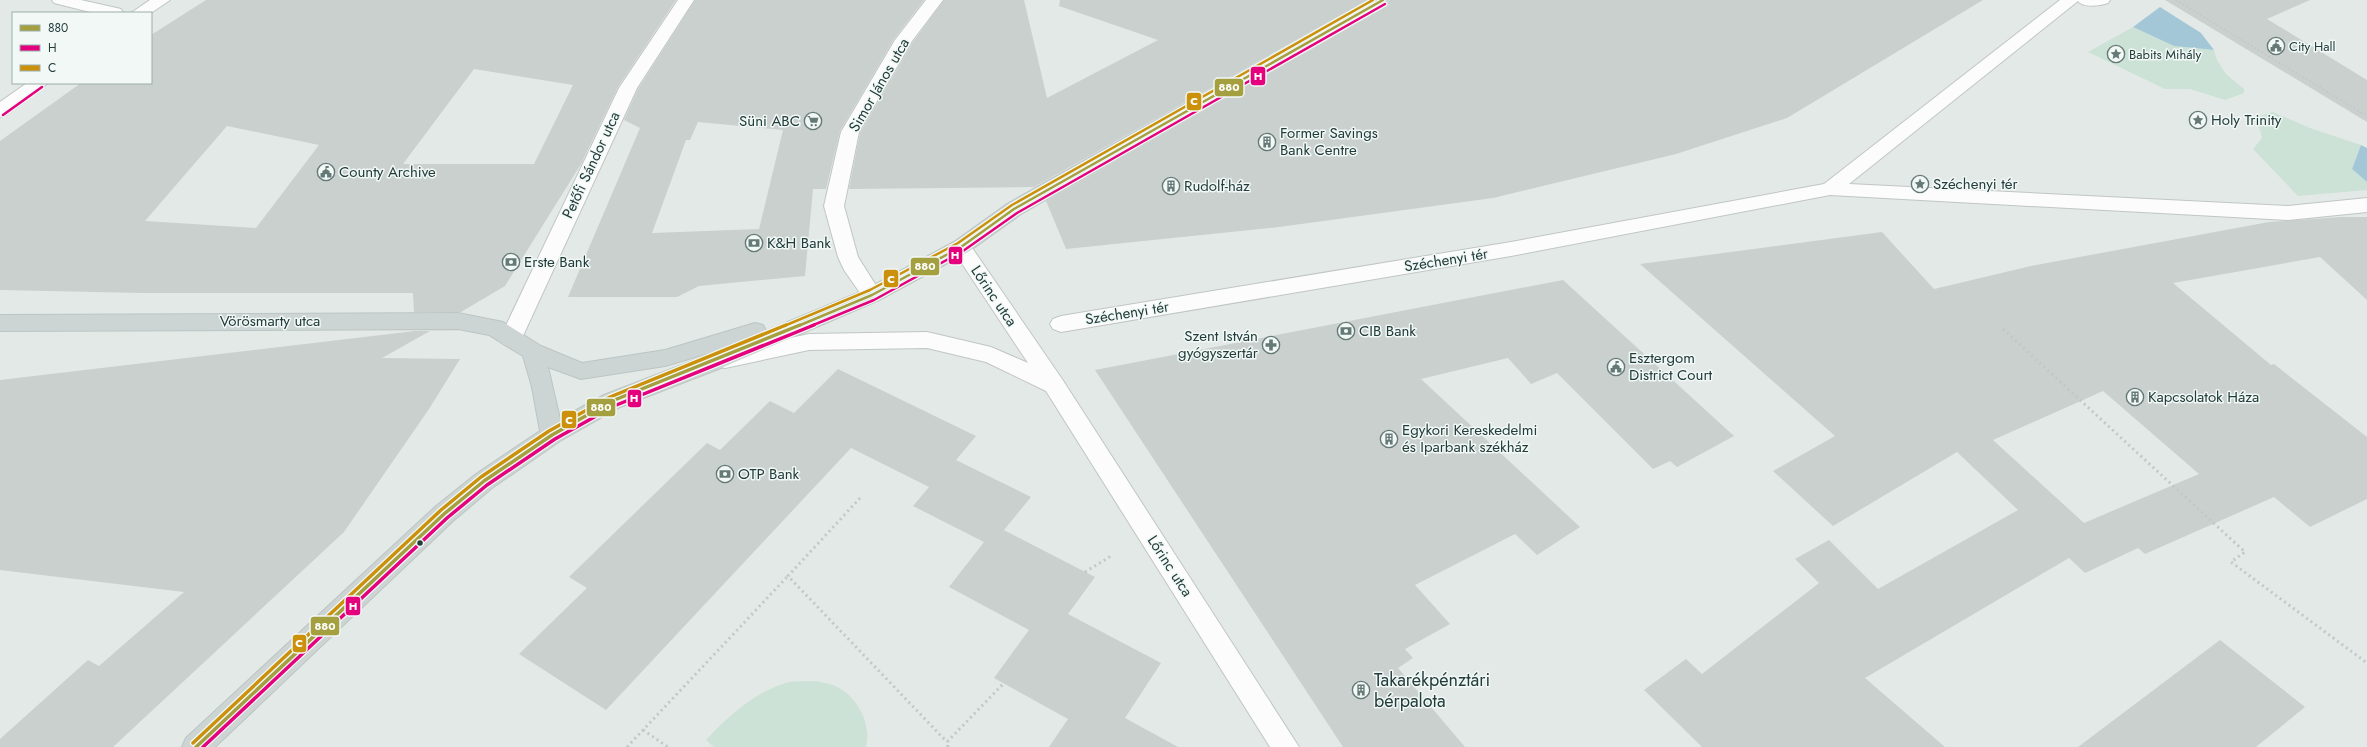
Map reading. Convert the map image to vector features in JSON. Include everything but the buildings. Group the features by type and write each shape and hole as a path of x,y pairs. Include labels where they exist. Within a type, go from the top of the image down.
{"main road":[{"path":"196,747 444,514 484,481 552,436 612,401 713,362 872,295 961,247 1014,210 1383,0"},
{"name":"Vörösmarty utca","path":"0,323 458,321 494,328 533,352 581,371 665,358 760,330 838,310"},
{"path":"533,352 543,387 552,436"}],"street":[{"path":"60,0 111,12"},
{"path":"142,12 162,0"},
{"name":"Petőfi Sándor utca","path":"511,338 628,88 686,0"},
{"name":"Simor János utca","path":"872,295 854,270 848,257 834,206 850,132 904,40 935,0"},
{"name":"Széchenyi tér","path":"1830,189 2070,0"},
{"path":"2085,0 2102,0"},
{"path":"0,111 39,84"},
{"name":"Széchenyi tér","path":"1061,324 1511,249 1830,189 2288,213 2367,205"},
{"name":"Lőrinc utca","path":"961,247 1054,385 1285,747"},
{"path":"713,362 809,342 927,340 991,355 1054,385"}],"path":[{"path":"2176,0 2367,116"},
{"path":"2003,329 2245,552 2231,562 2367,664"},
{"path":"627,747 860,498"},
{"path":"1085,572 1111,556"},
{"path":"788,576 947,742 948,747"},
{"path":"947,742 1004,683"},
{"path":"644,730 668,747"}],"green space":[{"path":"2133,27 2174,46 2214,50 2217,60 2226,74 2244,89 2244,93 2225,100 2190,89 2165,89 2088,52"},
{"path":"2273,112 2310,128 2361,145 2352,169 2367,182 2367,190 2298,196 2253,149 2262,138 2260,130 2252,118"},
{"path":"797,681 817,681 833,685 843,690 856,703 865,720 867,729 866,747 714,747 706,740 742,706 774,687"}],"water":[{"path":"2160,7 2201,33 2214,50 2174,46 2133,27"},
{"path":"2361,145 2367,148 2367,182 2352,169"}],"transit line":[{"name":"C","path":"193,743 441,510 481,477 549,431 610,397 711,357 870,290 958,243 1012,205 1373,0"},
{"name":"880","path":"196,747 444,514 484,481 552,435 612,401 713,362 872,295 961,247 1014,209 1383,0"},
{"name":"H","path":"203,747 447,518 487,485 555,439 614,406 715,367 874,300 963,251 1017,213 1385,4"},
{"name":"H","path":"3,115 42,87"}],"place":[{"name":"City Hall","path":"2276,46"},
{"name":"Babits Mihály","path":"2116,54"},
{"name":"Holy Trinity","path":"2198,120"},
{"name":"Süni ABC","path":"813,121"},
{"name":"Former Savings Bank Centre","path":"1267,142"},
{"name":"County Archive","path":"326,172"},
{"name":"Széchenyi tér","path":"1920,184"},
{"name":"Rudolf-ház","path":"1171,186"},
{"name":"K&H Bank","path":"754,243"},
{"name":"Erste Bank","path":"511,262"},
{"name":"CIB Bank","path":"1346,331"},
{"name":"Szent István gyógyszertár","path":"1271,345"},
{"name":"Esztergom District Court","path":"1616,367"},
{"name":"Kapcsolatok Háza","path":"2135,397"},
{"name":"Egykori Kereskedelmi és Iparbank székház","path":"1389,439"},
{"name":"OTP Bank","path":"725,474"},
{"name":"Takarékpénztári bérpalota","path":"1361,690"}]}
